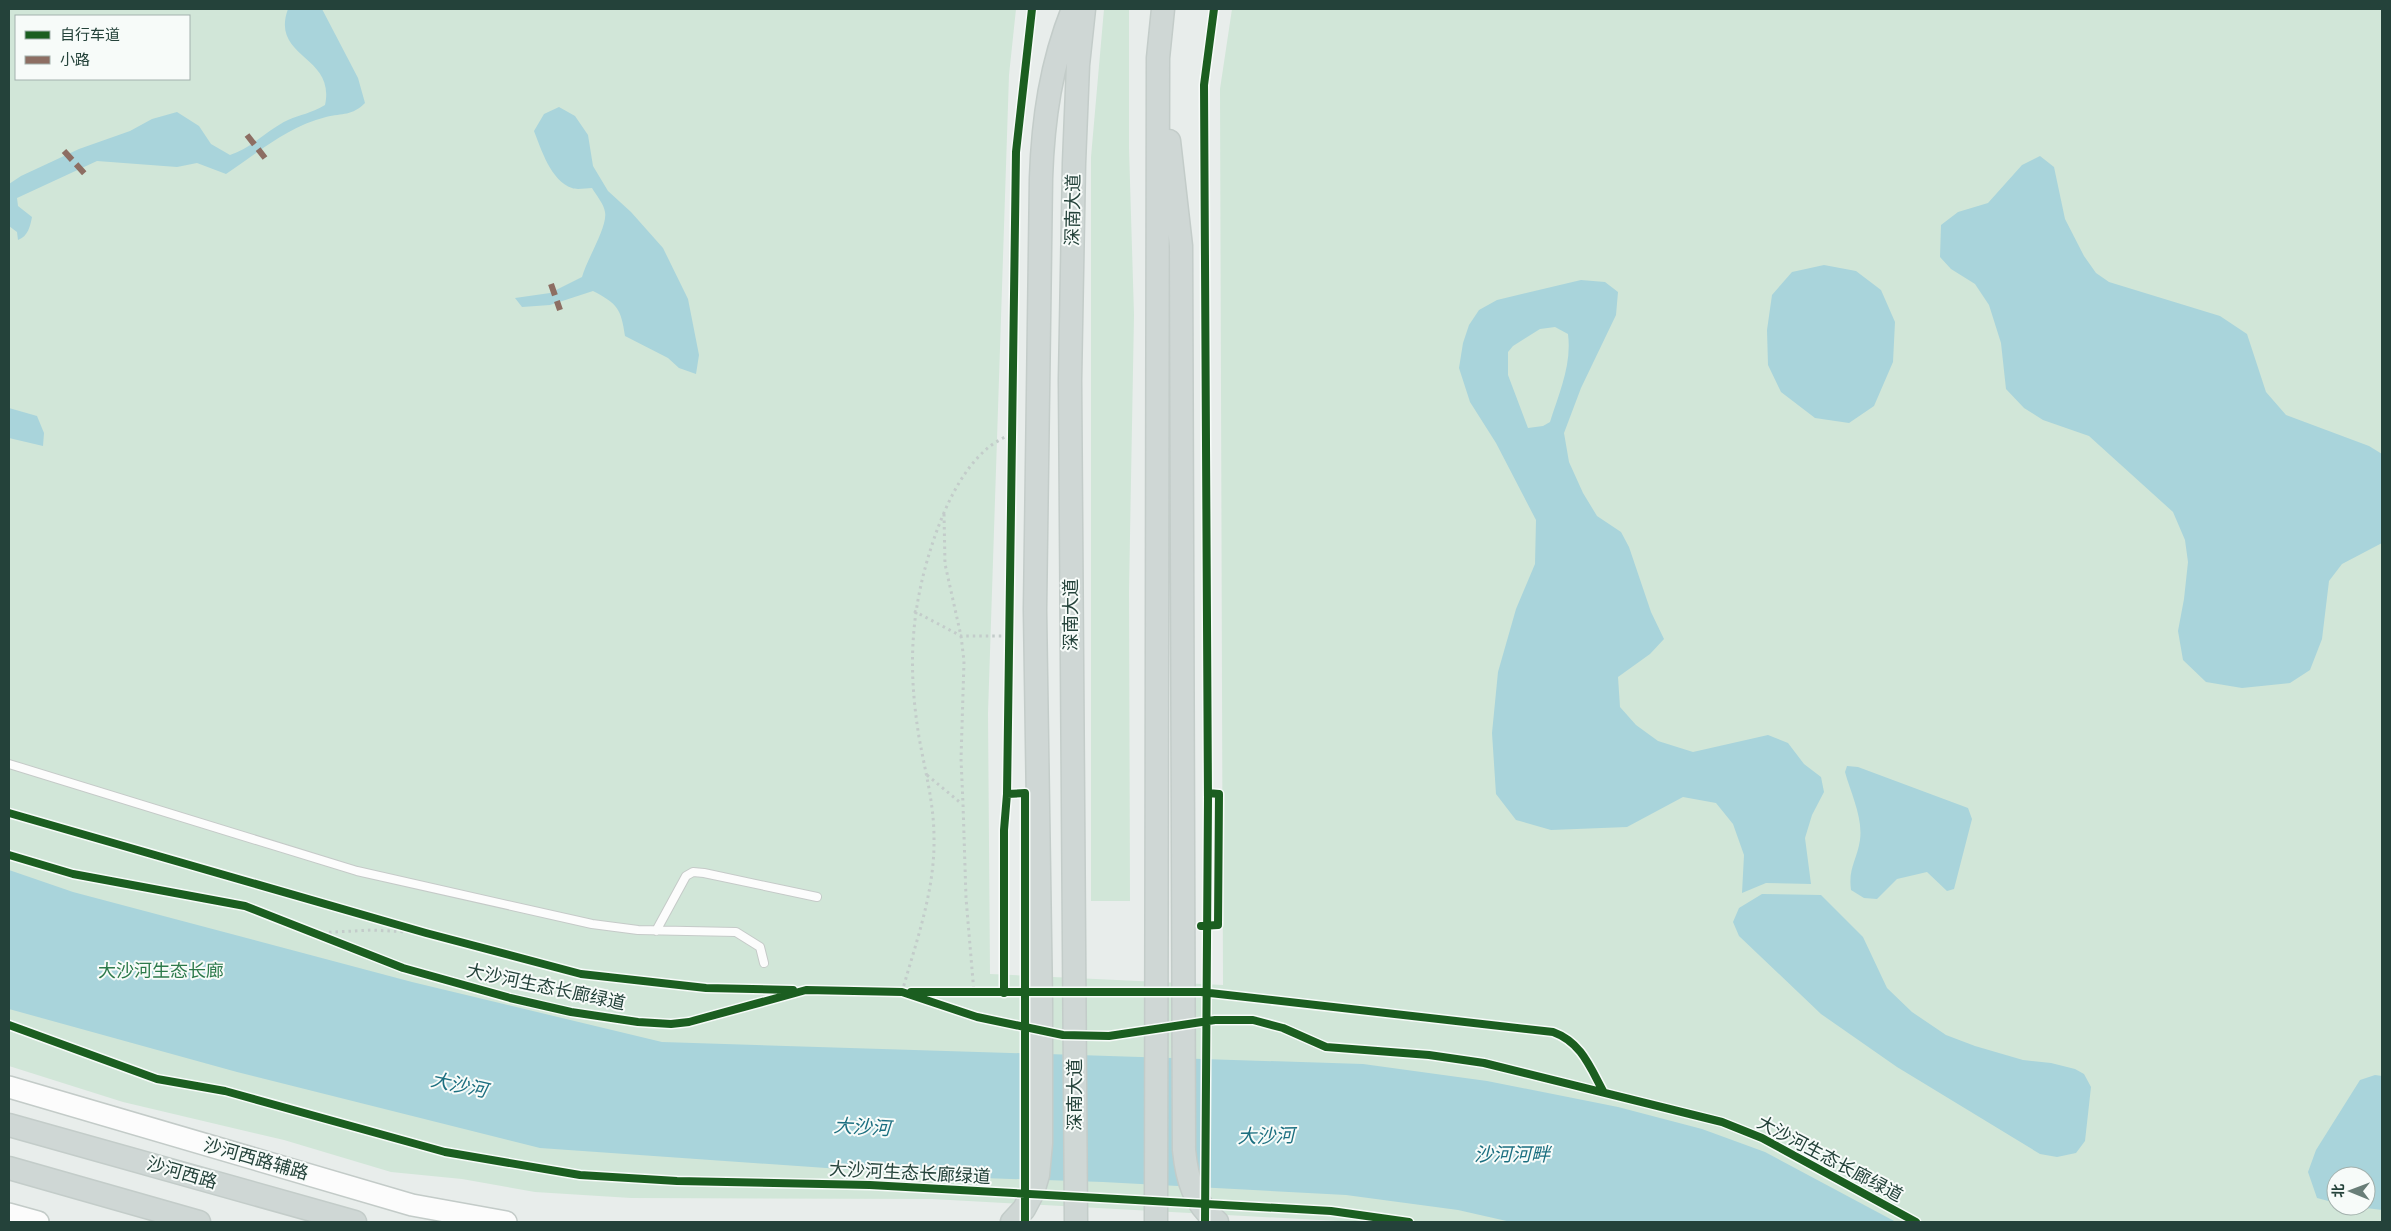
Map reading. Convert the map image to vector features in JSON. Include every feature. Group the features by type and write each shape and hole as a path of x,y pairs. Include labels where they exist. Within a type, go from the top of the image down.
{"main road":[{"path":"1012,1222 1024,1209 1033,1192 1039,1167 1041,1003 1035,610 1040,178 1045,112 1050,83 1056,56 1073,9"},
{"name":"深南大道","path":"1076,1222 1070,380 1074,163 1078,65 1084,9"},
{"path":"1156,1222 1156,375 1158,58 1163,9"},
{"path":"1158,58 1181,246 1183,1130 1186,1170 1190,1188 1205,1213 1217,1222"},
{"name":"沙河西路辅路","path":"9,1087 412,1205 506,1222"},
{"path":"9,1110 56,1138"},
{"name":"沙河西路","path":"9,1125 355,1222"},
{"path":"9,1168 198,1222"},
{"path":"9,1214 38,1222"}],"lane":[{"path":"9,764 357,871 592,924 656,930 736,932 760,947 764,963"},
{"path":"656,930 686,876 692,872 817,898"}],"path":[{"path":"1011,443 1012,424"},
{"path":"892,992 907,993 927,904 934,840 933,815 919,738 913,682 914,611 925,564 944,511 974,462 989,447 1012,433"},
{"path":"944,511 945,564 961,636 964,661 961,759 966,898 978,992 965,992"},
{"path":"914,611 961,636 1008,636"},
{"path":"1008,626 1008,646"},
{"path":"927,775 963,804"},
{"path":"1208,886 1211,797"},
{"path":"389,922 436,935"},
{"path":"312,932 372,930 426,933"},
{"path":"312,932 334,941"}],"green space":[{"name":"大沙河生态长廊","path":"9,9 1016,9 1009,75 988,713 990,974 1223,985 1220,89 1232,9 2382,9 2382,1222 1357,1222 932,1199 631,1198 535,1192 462,1179 391,1172 284,1140 123,1102 9,1066"},
{"path":"1104,9 1129,9 1129,148 1134,315 1129,591 1130,901 1091,901 1091,157"}],"water":[{"path":"288,9 322,9 358,78 365,103 351,112 312,121 299,127 274,141 226,174 197,163 177,167 97,161 17,198 18,206 32,217 26,234 18,240 17,232 9,226 9,184 21,176 79,149 130,131 152,119 177,112 199,126 211,144 230,155 245,148 288,120 325,105 326,89 321,76 288,38 285,25"},
{"path":"559,107 575,116 588,135 593,166 608,191 631,212 663,248 688,299 699,355 696,374 679,368 668,358 625,336 622,319 617,308 593,291 550,305 522,307 515,298 550,293 582,277 605,218 602,203 592,188 574,189 558,179 540,147 534,131 544,114"},
{"path":"2040,156 2054,167 2065,219 2084,256 2096,273 2109,282 2220,316 2247,334 2266,392 2286,415 2369,446 2382,454 2382,543 2342,564 2329,581 2322,639 2310,670 2290,683 2242,688 2206,682 2183,660 2178,631 2188,562 2185,540 2173,512 2089,436 2043,420 2024,408 2006,389 2001,343 1989,305 1975,284 1951,269 1940,257 1941,225 1958,212 1988,203 2022,165"},
{"path":"1824,265 1856,271 1881,290 1895,322 1893,362 1874,406 1849,423 1815,418 1781,392 1768,365 1767,330 1772,295 1792,272"},
{"path":"1581,280 1605,282 1618,292 1616,315 1581,388 1564,433 1569,462 1583,493 1597,516 1621,532 1629,547 1651,612 1664,639 1650,654 1618,677 1620,707 1636,725 1658,741 1693,752 1768,735 1788,743 1804,764 1821,777 1824,792 1812,815 1805,838 1811,884 1766,883 1742,893 1744,855 1733,824 1716,803 1683,797 1627,827 1551,830 1516,820 1496,794 1492,733 1498,672 1516,609 1535,564 1536,520 1496,443 1470,402 1459,368 1463,343 1469,325 1479,310 1497,300","holes":["1555,327 1568,334 1569,345 1566,368 1550,422 1543,426 1528,428 1508,375 1508,352 1513,346 1540,329"]},
{"path":"9,408 37,416 44,433 43,446 9,438"},
{"path":"1847,766 1858,767 1968,808 1972,819 1954,889 1947,891 1927,872 1897,879 1877,899 1864,898 1851,890 1850,882 1853,864 1860,840 1860,823 1845,772"},
{"name":"沙河河畔","path":"9,870 73,892 412,982 662,1042 1363,1064 1487,1081 1618,1107 1702,1129 1765,1152 1896,1222 1511,1222 1458,1210 1346,1195 1103,1182 955,1177 540,1148 237,1072 9,1009"},
{"path":"1762,894 1821,895 1863,937 1887,988 1912,1012 1946,1035 1975,1046 2023,1060 2051,1063 2075,1069 2084,1074 2091,1087 2085,1141 2076,1153 2057,1157 2040,1154 1897,1067 1821,1014 1739,936 1733,922 1739,908"},
{"path":"2375,1075 2382,1076 2382,1210 2376,1209 2376,1166 2326,1166 2326,1200 2317,1198 2308,1172 2316,1150 2360,1080"}],"marked path":[{"path":"247,135 265,158"},
{"path":"64,151 85,174"},
{"path":"551,284 560,310"}],"cycle path":[{"path":"1004,993 1004,830 1007,794 1016,152 1032,9"},
{"path":"1205,1222 1208,800 1204,85 1214,9"},
{"path":"1007,794 1025,793 1025,1222"},
{"path":"1201,926 1218,925 1219,794 1208,793"},
{"name":"大沙河生态长廊绿道","path":"9,813 426,933 581,974 706,988 793,990"},
{"name":"大沙河生态长廊绿道","path":"9,855 73,874 245,906 403,968 510,998 571,1012 638,1022 671,1024 689,1022 806,990 902,992 977,1017 1063,1035 1109,1036 1215,1020 1253,1020 1283,1028 1326,1047 1429,1055 1484,1063 1722,1122 1762,1138 1916,1222"},
{"path":"911,992 1201,992 1553,1032 1571,1042 1584,1056 1603,1091"},
{"name":"大沙河生态长廊绿道","path":"9,1025 157,1079 225,1091 445,1152 580,1175 677,1181 870,1185 1331,1211 1409,1222"}],"water label":[{"name":"大沙河","path":"459,1085"},
{"name":"大沙河","path":"862,1127"},
{"name":"大沙河","path":"1266,1136"}]}
